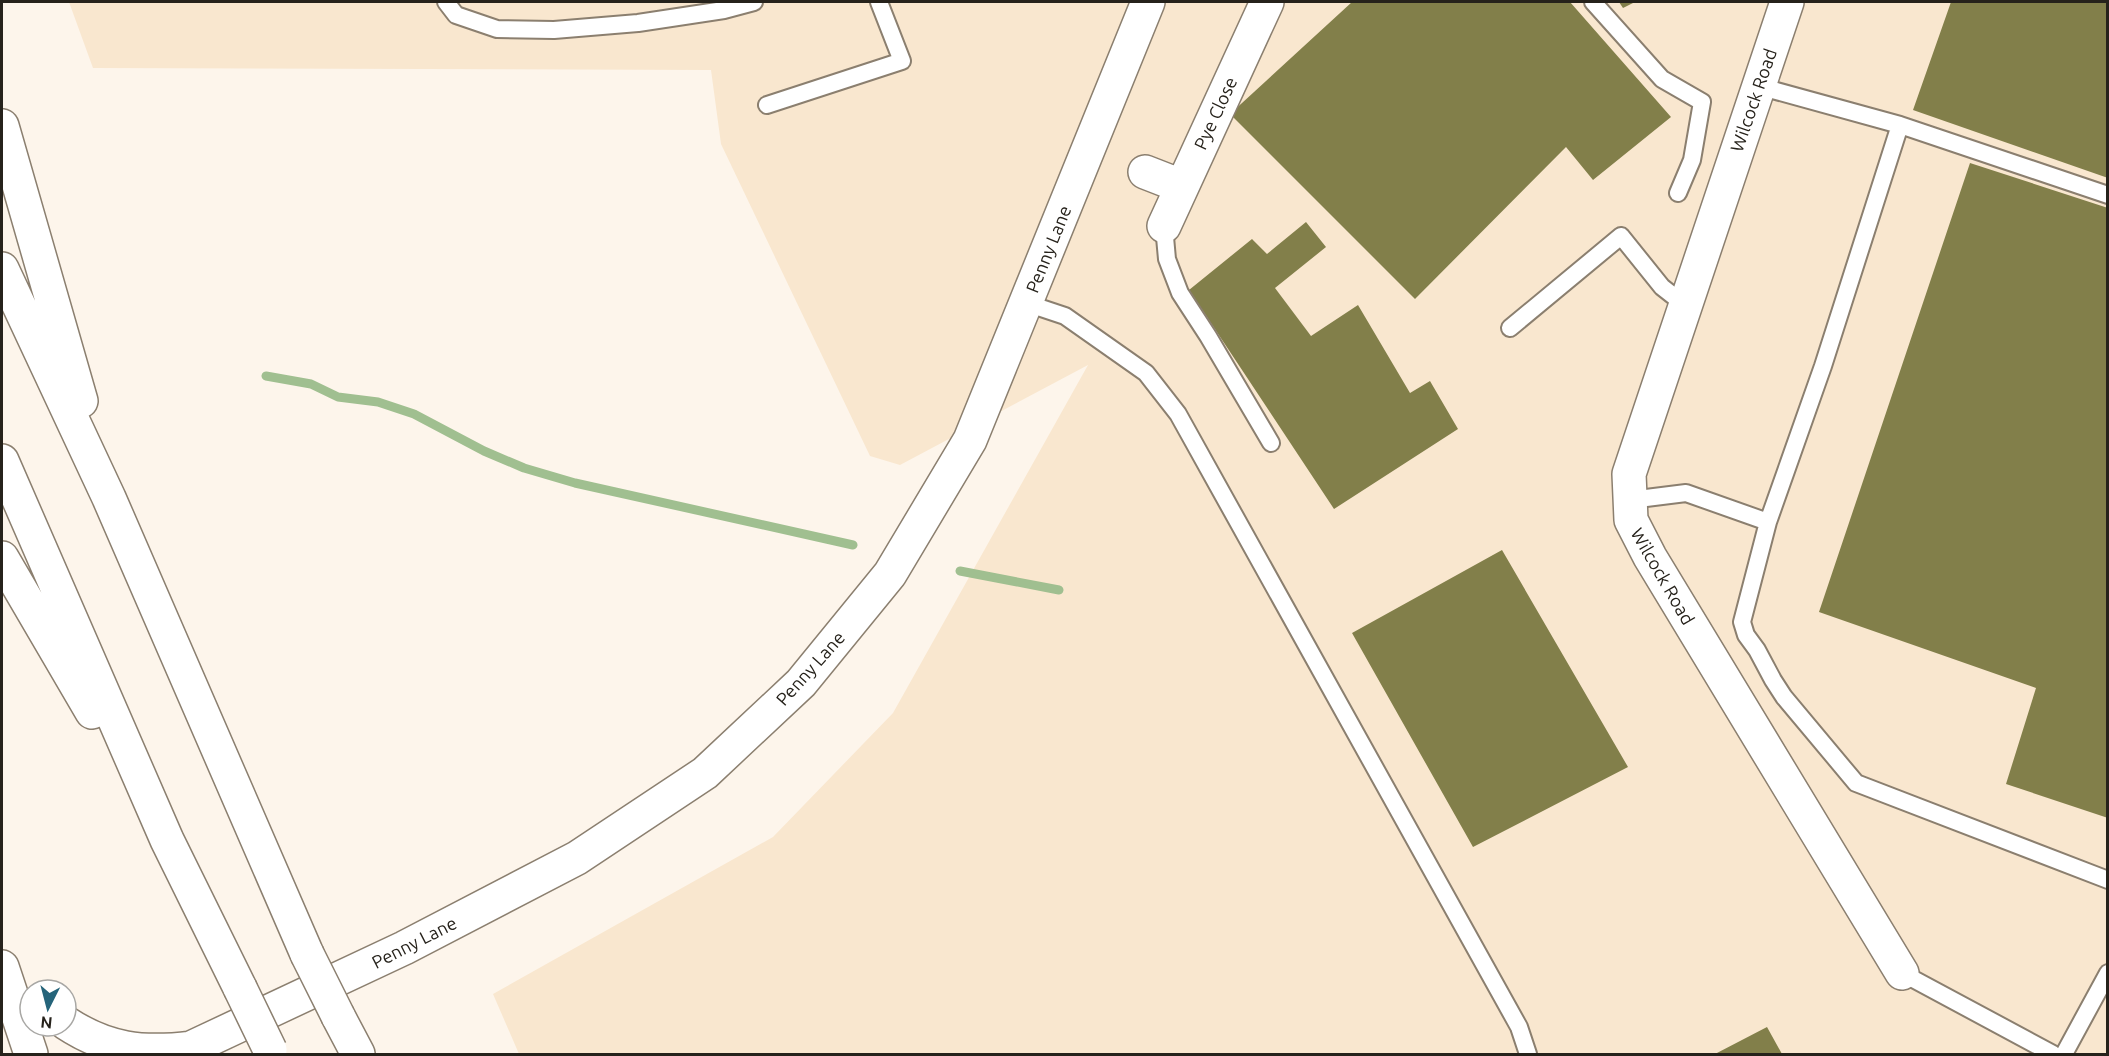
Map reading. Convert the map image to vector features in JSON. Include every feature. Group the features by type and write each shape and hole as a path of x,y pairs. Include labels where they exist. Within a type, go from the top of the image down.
{"main road":[{"name":"Pye Close","path":"1164,226 1267,2"},
{"name":"Wilcock Road","path":"1787,2 1629,474 1631,520 1650,557 1902,974"},
{"name":"Penny Lane","path":"78,1031 106,1044 135,1051 182,1052 404,948 577,858 705,773 801,683 890,574 970,440 1026,303 1140,4"},
{"path":"2,126 109,498"},
{"path":"1145,172 1181,186"},
{"path":"2,269 109,498 307,954 358,1054"},
{"path":"2,461 167,840 271,1052"},
{"path":"2,558 167,840"},
{"path":"3,969 18,983"},
{"path":"3,969 31,1054"}],"lane":[{"path":"446,2 456,15 497,29 554,30 638,23 724,10 754,2"},
{"path":"767,105 903,61 879,2"},
{"path":"1593,2 1662,79 1702,102 1692,160 1678,193"},
{"path":"1758,86 1900,125 2108,195"},
{"path":"1900,125 1823,366 1768,522 1742,622 1746,636 1758,650 1784,697 1856,783 2108,880"},
{"path":"1164,226 1167,259 1180,293 1271,443"},
{"path":"1510,328 1621,236 1662,287 1685,305"},
{"path":"1026,303 1065,316 1146,373 1178,414 1518,1027 1528,1054"},
{"path":"1630,500 1686,493 1768,522"},
{"path":"2064,1054 2108,973"},
{"path":"1902,974 2053,1054"}],"shaded area":[{"path":"69,2 2107,2 2107,1054 519,1054 493,994 773,837 893,713 1088,365 900,465 870,456 721,144 711,70 93,68"}],"building":[{"path":"1352,2 1570,2 1671,117 1593,180 1566,147 1415,299 1230,114"},
{"path":"1619,2 1635,2 1623,8"},
{"path":"1951,2 2108,2 2108,178 1913,110"},
{"path":"1970,163 2108,208 2108,818 2006,784 2036,688 1819,612"},
{"path":"1306,222 1326,247 1275,288 1311,336 1358,305 1410,393 1430,381 1458,429 1334,509 1189,290 1252,239 1267,254"},
{"path":"1502,550 1628,767 1473,847 1352,633"},
{"path":"1767,1027 1782,1054 1715,1054"}],"waterway":[{"path":"266,376 311,384 338,397 378,402 414,414 484,451 524,468 575,483 853,545"},
{"path":"960,571 1059,590"}]}
